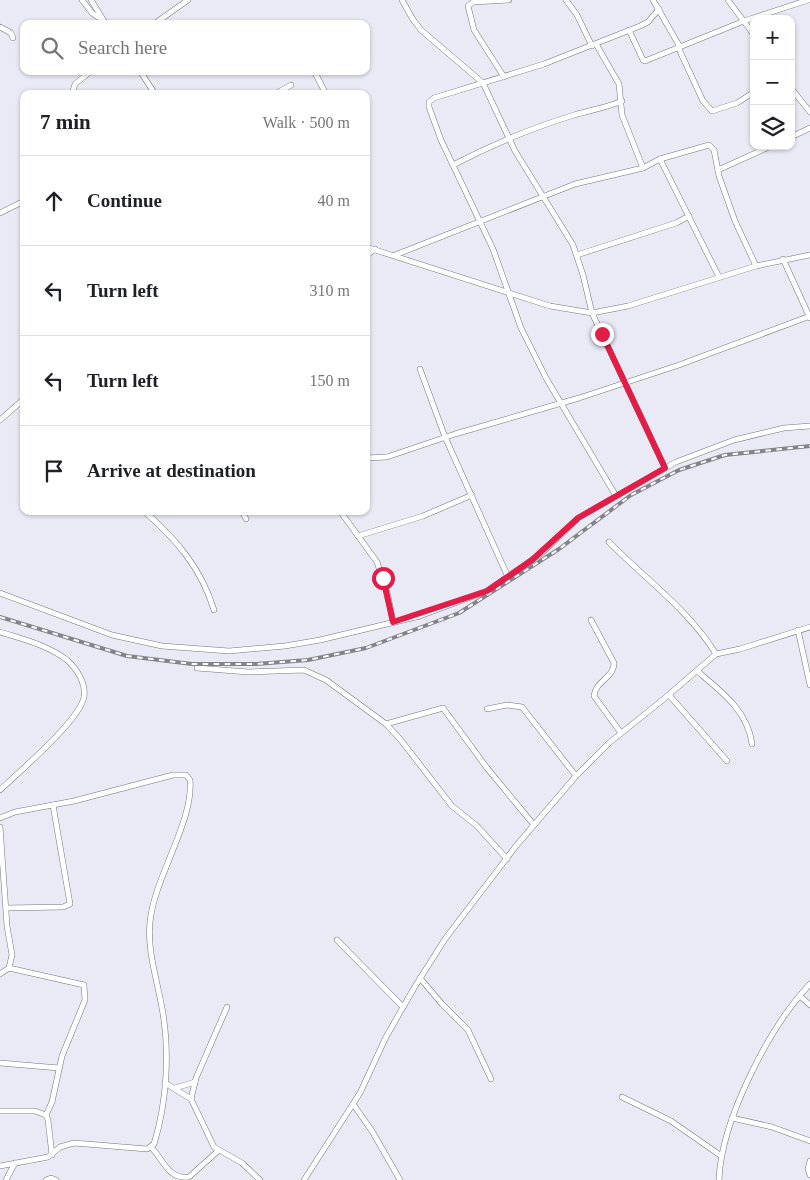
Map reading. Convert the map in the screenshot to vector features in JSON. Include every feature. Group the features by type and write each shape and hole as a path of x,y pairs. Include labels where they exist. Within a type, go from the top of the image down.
{"street":[{"path":"82,0 92,13 101,20"},
{"path":"91,0 103,20"},
{"path":"160,20 188,0"},
{"path":"402,0 421,30 483,83 509,139 577,255 592,314 665,468"},
{"path":"504,77 481,44 468,9 469,3 473,2 509,0"},
{"path":"566,0 620,84 624,123 643,168"},
{"path":"653,0 679,47 703,102 712,111 737,103 750,95"},
{"path":"728,0 750,30"},
{"path":"629,30 644,61 744,21 808,0 810,4"},
{"path":"616,496 561,403 521,328 493,248 434,123 429,102 434,98 504,77 594,45 648,22 659,9"},
{"path":"0,27 11,33 13,38"},
{"path":"73,90 74,84 86,75"},
{"path":"143,75 152,90"},
{"path":"316,75 324,90"},
{"path":"282,90 290,85"},
{"path":"795,93 810,112"},
{"path":"453,165 509,139 576,114 594,112 622,101"},
{"path":"795,135 810,128"},
{"path":"395,255 575,184 643,168 660,159 709,144 714,150 718,170 743,242 756,266"},
{"path":"718,170 762,150"},
{"path":"660,159 719,277"},
{"path":"0,213 20,203"},
{"path":"577,255 676,223 689,216"},
{"path":"370,248 550,306 592,314 628,306 756,266 810,255"},
{"path":"370,252 374,249"},
{"path":"370,458 387,457 445,437 561,403 672,367 810,317 783,259"},
{"path":"420,369 445,437 508,577"},
{"path":"0,420 20,402"},
{"path":"0,593 112,635 162,646 229,651 285,646 393,622 487,591 543,552 571,523 665,468 703,450 734,440 784,428 810,426"},
{"path":"358,536 423,516 472,495"},
{"path":"148,515 181,546 193,562 214,610"},
{"path":"343,515 377,562 388,596 393,622"},
{"path":"609,542 634,568 696,624 716,654"},
{"path":"591,620 614,664 612,672 596,688 594,696 621,733"},
{"path":"304,1180 353,1104 420,978 460,920 507,859 576,776 621,733 716,654 740,649 810,627"},
{"path":"798,630 810,685"},
{"path":"0,632 45,648 66,660 75,669 84,688 80,707 68,722 0,790"},
{"path":"197,668 248,672 309,672 326,680 386,724 400,739 452,806 477,826 507,859"},
{"path":"697,671 730,700 746,722 752,744"},
{"path":"669,695 727,761"},
{"path":"486,709 507,705 522,708 576,776"},
{"path":"386,724 443,708 487,768 534,825"},
{"path":"0,818 15,812 53,805 173,775 186,775 190,780 185,812 154,902 150,921 153,967 164,1021 165,1083 155,1138 151,1147"},
{"path":"6,908 63,907 70,904 53,805"},
{"path":"0,828 2,832 6,908 12,955 9,968 0,974"},
{"path":"337,940 403,1007"},
{"path":"9,968 84,985 85,1000 59,1068 52,1102 46,1115 52,1155"},
{"path":"420,978 447,1010 468,1030 491,1079"},
{"path":"719,1180 720,1155 732,1118 752,1071 800,996 810,984"},
{"path":"800,996 810,1005"},
{"path":"192,1099 195,1082 227,1007"},
{"path":"0,1063 59,1068"},
{"path":"175,1088 195,1082"},
{"path":"165,1083 192,1099 210,1140 218,1151 242,1163 260,1180"},
{"path":"622,1097 670,1121 720,1155"},
{"path":"353,1104 372,1131 400,1180"},
{"path":"0,1111 35,1111 46,1115"},
{"path":"732,1118 772,1127 810,1140"},
{"path":"0,1166 52,1155 60,1147 74,1143 127,1148 151,1147"},
{"path":"151,1147 168,1170 183,1178 189,1177 218,1151"},
{"path":"807,1180 810,1174 810,1161"},
{"path":"6,1180 15,1163"},
{"path":"46,1180 51,1178 56,1180"}],"railway":[{"path":"0,617 127,656 192,664 256,664 308,660 366,648 459,613 559,549 631,495 679,470 725,455 810,446"}],"route":[{"path":"383,578 393,622 420,616 487,591 543,552 578,518 665,468 602,334"}]}
